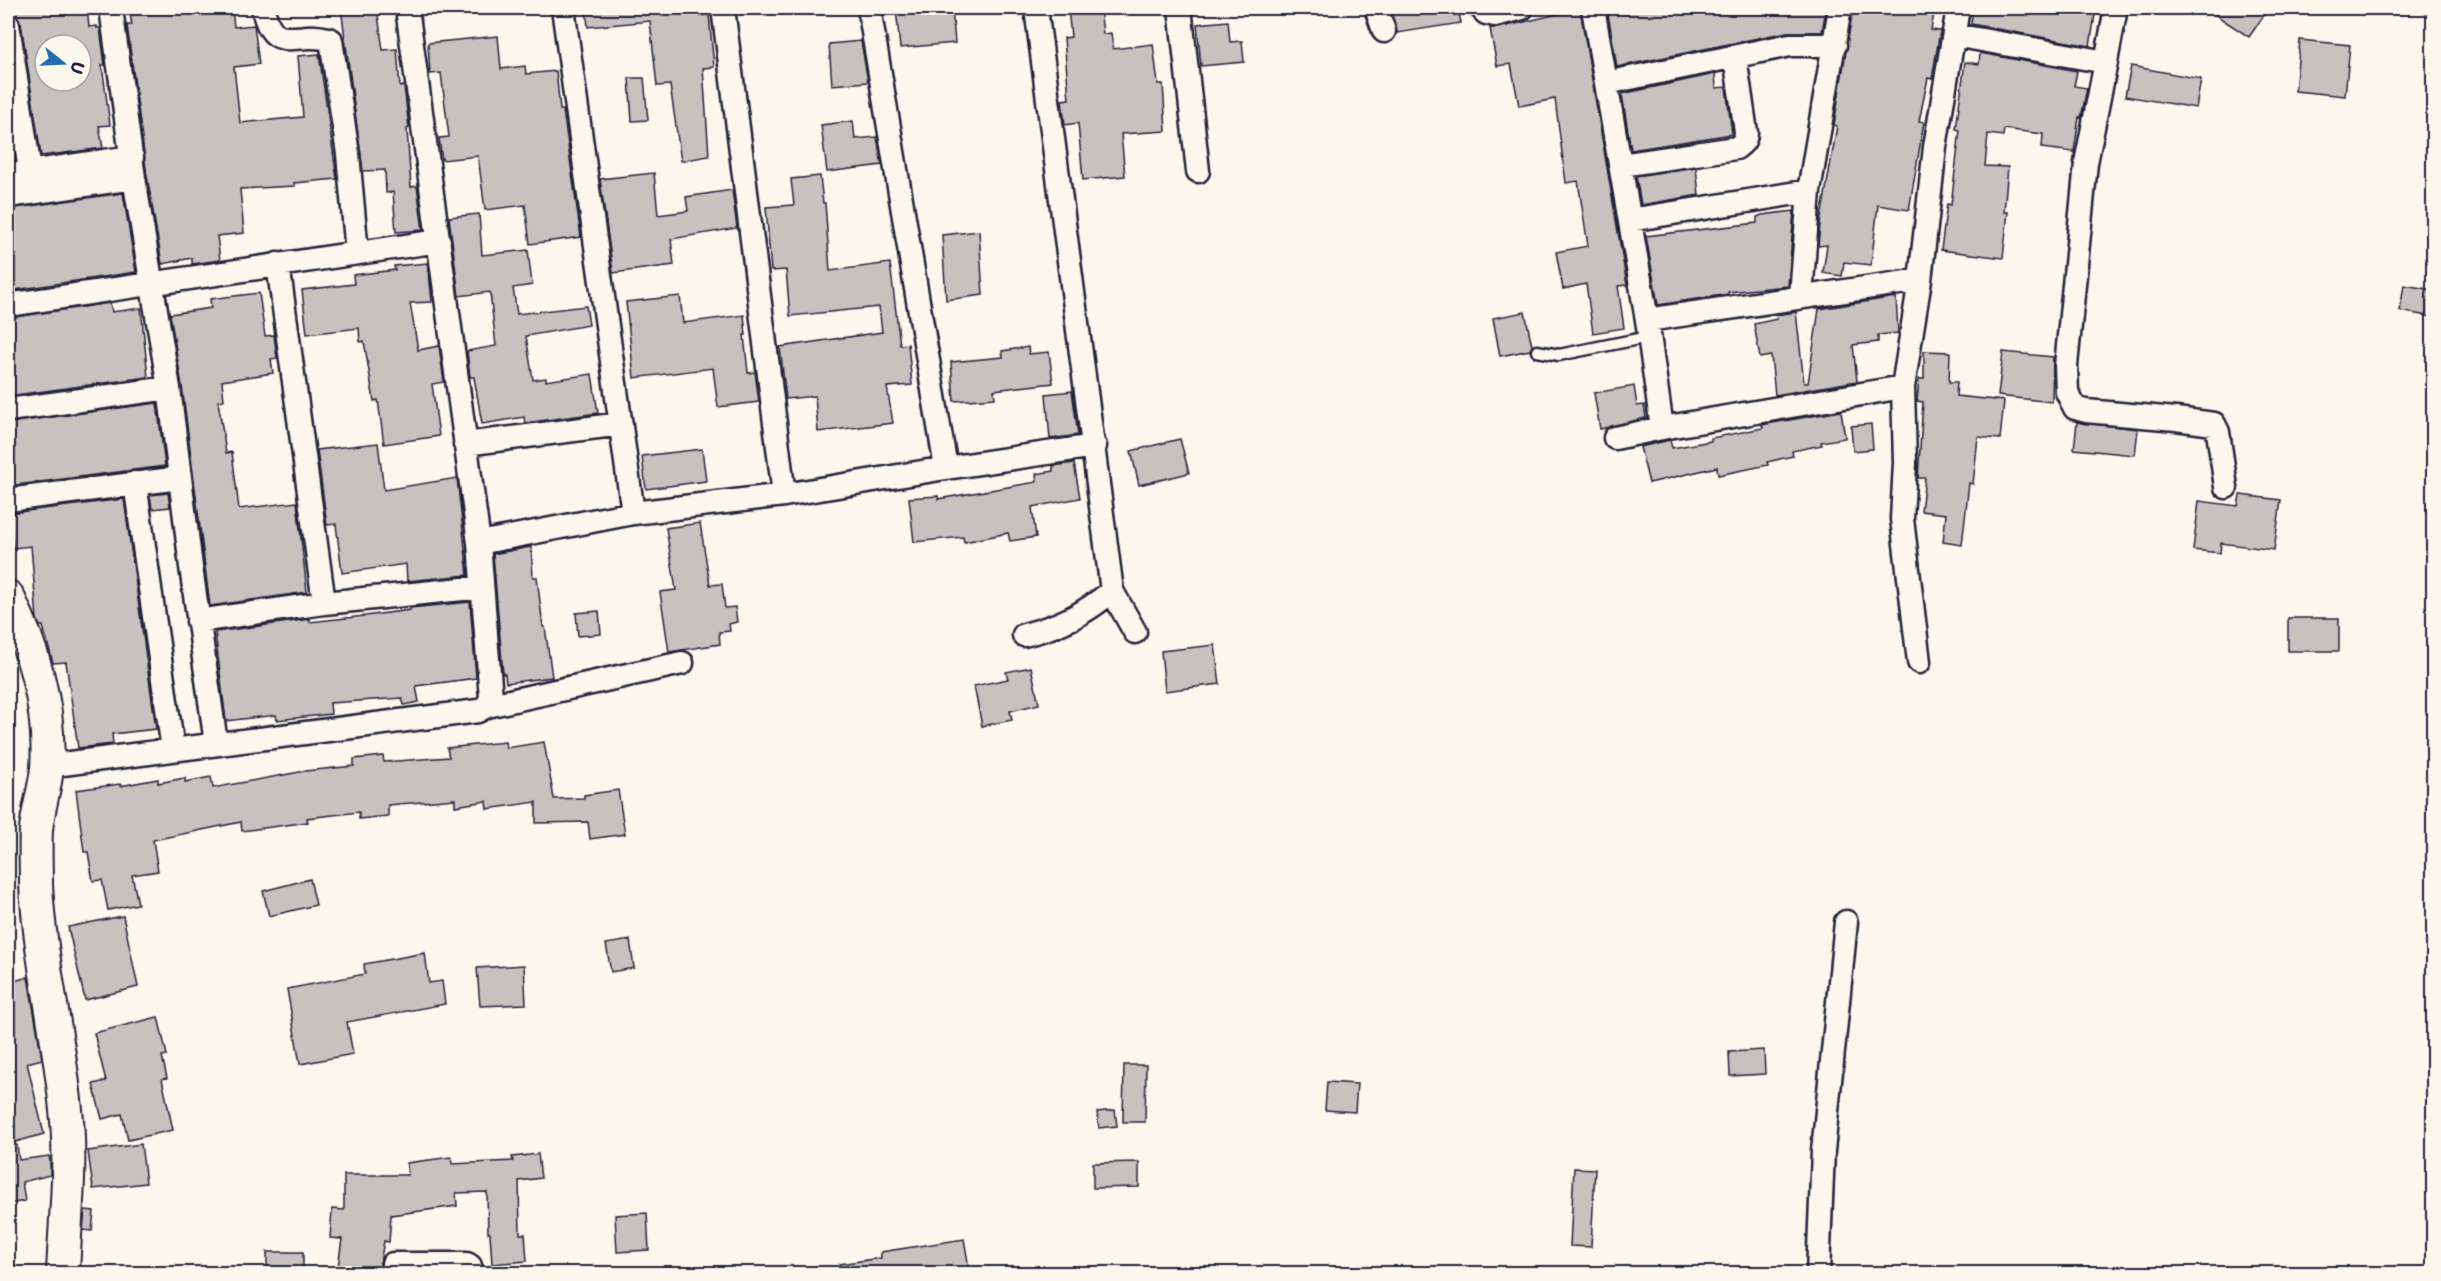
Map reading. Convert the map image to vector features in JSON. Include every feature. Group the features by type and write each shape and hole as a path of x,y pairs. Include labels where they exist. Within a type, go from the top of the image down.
{"street":[{"path":"111,8 133,167 169,388 198,621 216,743"},
{"path":"263,8 268,27 276,36 283,39 322,37 331,40 348,154 357,253"},
{"path":"407,8 479,543 491,698 487,706"},
{"path":"563,8 633,513"},
{"path":"723,8 784,495"},
{"path":"869,8 946,468"},
{"path":"1036,8 1095,446 1112,591 1136,632"},
{"path":"1180,8 1198,171"},
{"path":"1376,8 1384,31"},
{"path":"1481,8 1486,13 1495,15 1522,8"},
{"path":"1593,8 1648,329 1662,428"},
{"path":"1801,296 1809,191 1840,8"},
{"path":"1919,662 1902,519 1905,463 1903,387 1920,280 1935,147 1958,8"},
{"path":"2116,8 2086,163 2066,366 2067,392 2075,408 2086,411 2214,424 2218,432 2226,487"},
{"path":"8,25 31,182"},
{"path":"1954,35 2106,62"},
{"path":"1606,83 1790,45 1835,45"},
{"path":"1621,165 1736,148 1742,144 1746,139 1746,132 1735,57"},
{"path":"8,196 31,182 133,167"},
{"path":"8,175 31,182"},
{"path":"1630,220 1809,191"},
{"path":"8,305 439,241"},
{"path":"278,264 324,603"},
{"path":"1648,329 1801,296 1920,280"},
{"path":"1615,438 1903,387"},
{"path":"8,410 169,388"},
{"path":"465,444 621,424"},
{"path":"479,543 633,513 784,495 1095,446"},
{"path":"8,500 180,478"},
{"path":"135,483 174,750"},
{"path":"198,621 324,603 482,587"},
{"path":"1024,635 1065,623 1088,611 1112,591"},
{"path":"8,597 33,660 43,693 46,720 47,766 36,829 36,884 43,952 67,1113 68,1150 63,1274"},
{"path":"47,766 478,711 487,706 682,663"},
{"path":"1818,1274 1823,1151 1846,922"},
{"path":"393,1264 467,1264 472,1274"}],"lane":[{"path":"1537,351 1559,355 1648,329"}],"building":[{"path":"13,8 87,8 89,27 100,28 105,65 102,65 110,125 99,126 103,148 41,156 21,23"},
{"path":"129,8 232,8 234,27 254,25 259,64 234,67 240,123 303,117 298,56 319,54 337,179 294,183 295,186 240,189 244,233 217,236 220,260 192,264 192,258 162,264 147,176 127,25 132,25"},
{"path":"341,8 377,8 383,50 397,49 400,87 404,86 409,128 407,129 411,187 417,186 423,230 396,232 393,192 386,193 385,170 363,171"},
{"path":"586,8 701,8 702,15 709,15 714,67 703,68 709,156 681,161 670,85 657,86 650,21 588,27"},
{"path":"896,8 952,8 955,43 900,48"},
{"path":"1068,8 1100,8 1103,34 1111,33 1113,49 1153,44 1158,84 1163,84 1166,131 1121,134 1125,176 1083,180 1078,123 1065,125 1062,100 1069,99 1064,38 1071,37"},
{"path":"1390,8 1458,8 1461,23 1397,33"},
{"path":"1607,8 1826,8 1822,32 1787,32 1617,67"},
{"path":"1853,8 1935,8 1931,30 1940,31 1932,79 1928,78 1919,121 1924,122 1909,210 1878,205 1871,265 1844,262 1842,276 1823,273 1827,245 1818,246"},
{"path":"1973,8 2096,8 2090,46 1971,24"},
{"path":"2205,8 2269,8 2249,37"},
{"path":"1580,9 1627,285 1618,286 1624,328 1593,333 1586,284 1563,289 1556,252 1588,246 1578,181 1566,183 1555,99 1519,106 1511,64 1497,66 1490,28"},
{"path":"1228,21 1230,42 1242,41 1244,62 1201,66 1197,24"},
{"path":"498,36 501,69 525,66 526,74 556,71 560,110 563,110 581,237 530,244 525,205 485,210 478,156 442,160 439,138 449,137 441,73 430,74 428,43"},
{"path":"2300,40 2350,45 2345,96 2295,91"},
{"path":"861,41 868,82 832,85 829,44"},
{"path":"1980,53 2077,71 2074,86 2087,88 2081,118 2079,117 2074,152 2042,148 2043,134 2004,129 2003,136 1988,134 1985,166 2008,167 2004,212 2008,212 2003,258 1941,250 1947,204 1951,205 1960,130 1956,129 1965,62 1979,64"},
{"path":"2131,66 2201,79 2196,108 2125,96"},
{"path":"1715,74 1716,88 1726,87 1732,134 1631,150 1622,94"},
{"path":"629,78 644,78 648,120 632,121"},
{"path":"8,112 15,160 8,161"},
{"path":"853,121 855,139 877,137 882,165 827,172 821,125"},
{"path":"1696,167 1699,195 1641,205 1636,176"},
{"path":"654,173 658,215 688,211 686,197 732,190 737,228 671,239 674,265 613,273 600,179"},
{"path":"820,176 823,203 825,203 830,271 890,263 900,345 908,344 912,385 887,387 893,423 818,432 815,396 786,399 780,347 882,332 879,307 790,316 786,270 771,271 766,207 794,205 791,179"},
{"path":"123,193 136,272 8,291 8,209"},
{"path":"1794,211 1788,286 1728,292 1728,294 1658,305 1646,236 1757,223 1757,217 1762,215"},
{"path":"479,214 482,255 528,250 532,285 513,288 517,314 586,306 589,325 526,336 533,380 546,378 546,381 592,374 598,413 525,423 524,417 482,424 474,377 470,377 467,351 496,346 490,292 459,296 449,217"},
{"path":"979,231 983,295 946,300 942,235"},
{"path":"428,263 432,302 410,303 418,350 439,346 444,382 432,384 439,436 384,444 378,400 374,401 364,341 360,342 359,328 307,334 302,290 354,284 353,275 395,270 394,266"},
{"path":"2404,285 2433,290 2433,317 2400,311"},
{"path":"259,293 265,336 274,335 277,358 271,359 273,373 222,381 224,400 218,401 226,453 232,452 239,509 297,502 307,592 210,606 182,386 170,314 211,308 210,299"},
{"path":"680,296 683,323 744,315 748,373 755,372 759,402 718,407 713,368 634,378 626,302"},
{"path":"1896,297 1898,333 1878,335 1878,342 1853,345 1857,381 1775,395 1771,356 1760,358 1754,324 1777,319 1776,315 1796,312 1804,383 1808,383 1819,309"},
{"path":"110,303 112,312 141,308 148,377 8,396 8,318"},
{"path":"1525,312 1532,346 1530,350 1500,356 1493,318"},
{"path":"1028,347 1029,354 1049,352 1053,383 994,390 995,398 954,401 951,362 1003,357 1002,351"},
{"path":"1924,351 1950,352 1949,382 1957,382 1956,396 2004,401 2000,439 1978,437 1973,484 1969,483 1962,545 1943,542 1946,514 1921,511 1925,478 1918,478 1923,402 1917,401 1919,379 1924,379"},
{"path":"2003,352 2053,357 2052,402 1998,396"},
{"path":"1634,386 1637,406 1644,405 1646,418 1600,429 1594,393"},
{"path":"1072,391 1078,435 1050,439 1046,394"},
{"path":"157,403 165,466 8,486 8,423"},
{"path":"1841,411 1845,438 1821,442 1822,445 1792,451 1793,456 1767,462 1768,465 1718,475 1717,467 1649,483 1640,447 1670,440 1672,448 1763,428 1762,425"},
{"path":"2077,422 2138,429 2135,455 2074,449"},
{"path":"1871,424 1873,449 1853,451 1851,426"},
{"path":"1180,439 1189,473 1139,485 1131,451"},
{"path":"378,443 384,490 457,478 468,575 407,581 406,564 342,573 336,524 327,525 317,450"},
{"path":"702,449 706,481 646,489 642,456"},
{"path":"1074,463 1080,498 1032,507 1036,537 1010,541 1008,533 964,542 963,537 914,542 909,498 938,496 938,499 1037,482 1036,474 1053,471 1053,466"},
{"path":"168,493 170,507 152,509 150,495"},
{"path":"2240,495 2281,500 2274,550 2221,543 2220,553 2193,550 2199,501 2238,506"},
{"path":"124,499 156,729 112,734 113,744 78,748 66,662 53,663 43,626 40,626 37,619 31,546 13,548 10,513"},
{"path":"700,523 710,585 722,584 725,608 735,607 737,622 729,624 730,631 719,632 720,644 669,652 660,592 676,590 666,528"},
{"path":"531,547 533,577 537,577 552,677 506,683 505,674 503,674 493,554"},
{"path":"470,602 476,678 416,686 419,702 404,705 402,698 330,703 331,714 277,720 276,715 226,721 215,632 310,619 310,622"},
{"path":"599,611 601,634 578,636 576,613"},
{"path":"2288,618 2339,618 2339,651 2288,651"},
{"path":"1215,645 1220,684 1165,691 1161,651"},
{"path":"1031,667 1039,704 1010,711 1012,720 982,726 974,686 1008,679 1006,672"},
{"path":"505,742 506,748 544,742 554,799 584,798 584,795 618,790 625,834 590,839 588,822 536,823 536,802 487,809 486,801 455,806 455,799 388,805 388,816 359,819 359,812 307,818 308,822 242,831 241,822 153,840 158,871 132,875 138,904 108,910 102,880 93,881 88,852 84,852 76,790 120,784 120,786 158,779 158,783 185,778 185,782 211,777 213,788 305,771 354,766 354,759 383,756 384,762 449,757 447,748"},
{"path":"310,879 316,905 269,916 263,891"},
{"path":"123,916 138,987 85,1000 68,927"},
{"path":"630,940 634,968 611,972 606,944"},
{"path":"425,953 429,983 442,981 445,1004 347,1022 353,1054 300,1064 287,989 365,974 364,964"},
{"path":"524,965 526,1004 480,1006 477,968"},
{"path":"28,977 42,1059 27,1063 44,1134 8,1144 8,983"},
{"path":"158,1017 167,1055 162,1056 167,1078 162,1079 173,1130 128,1140 122,1114 102,1119 93,1084 106,1081 94,1033"},
{"path":"1764,1050 1765,1074 1730,1076 1729,1052"},
{"path":"1124,1065 1146,1065 1145,1122 1123,1122"},
{"path":"1327,1082 1357,1084 1355,1112 1325,1110"},
{"path":"1115,1110 1117,1126 1099,1128 1097,1112"},
{"path":"141,1144 146,1183 93,1189 88,1151"},
{"path":"8,1145 17,1145 19,1160 49,1156 50,1175 22,1182 25,1201 8,1204"},
{"path":"538,1154 541,1178 519,1181 520,1234 525,1234 527,1261 492,1264 490,1233 488,1233 487,1192 456,1193 457,1206 391,1215 389,1242 384,1241 380,1263 381,1274 337,1274 342,1239 330,1238 332,1209 344,1210 344,1175 408,1175 407,1163 451,1157 452,1164 513,1161 512,1157"},
{"path":"1139,1162 1139,1187 1093,1188 1093,1163"},
{"path":"1574,1168 1595,1169 1591,1247 1570,1246"},
{"path":"85,1210 94,1211 92,1231 83,1230"},
{"path":"647,1213 649,1250 617,1252 615,1215"},
{"path":"964,1239 970,1274 840,1274 839,1264 881,1258 881,1252"},
{"path":"267,1252 303,1252 303,1274 267,1274"}]}
